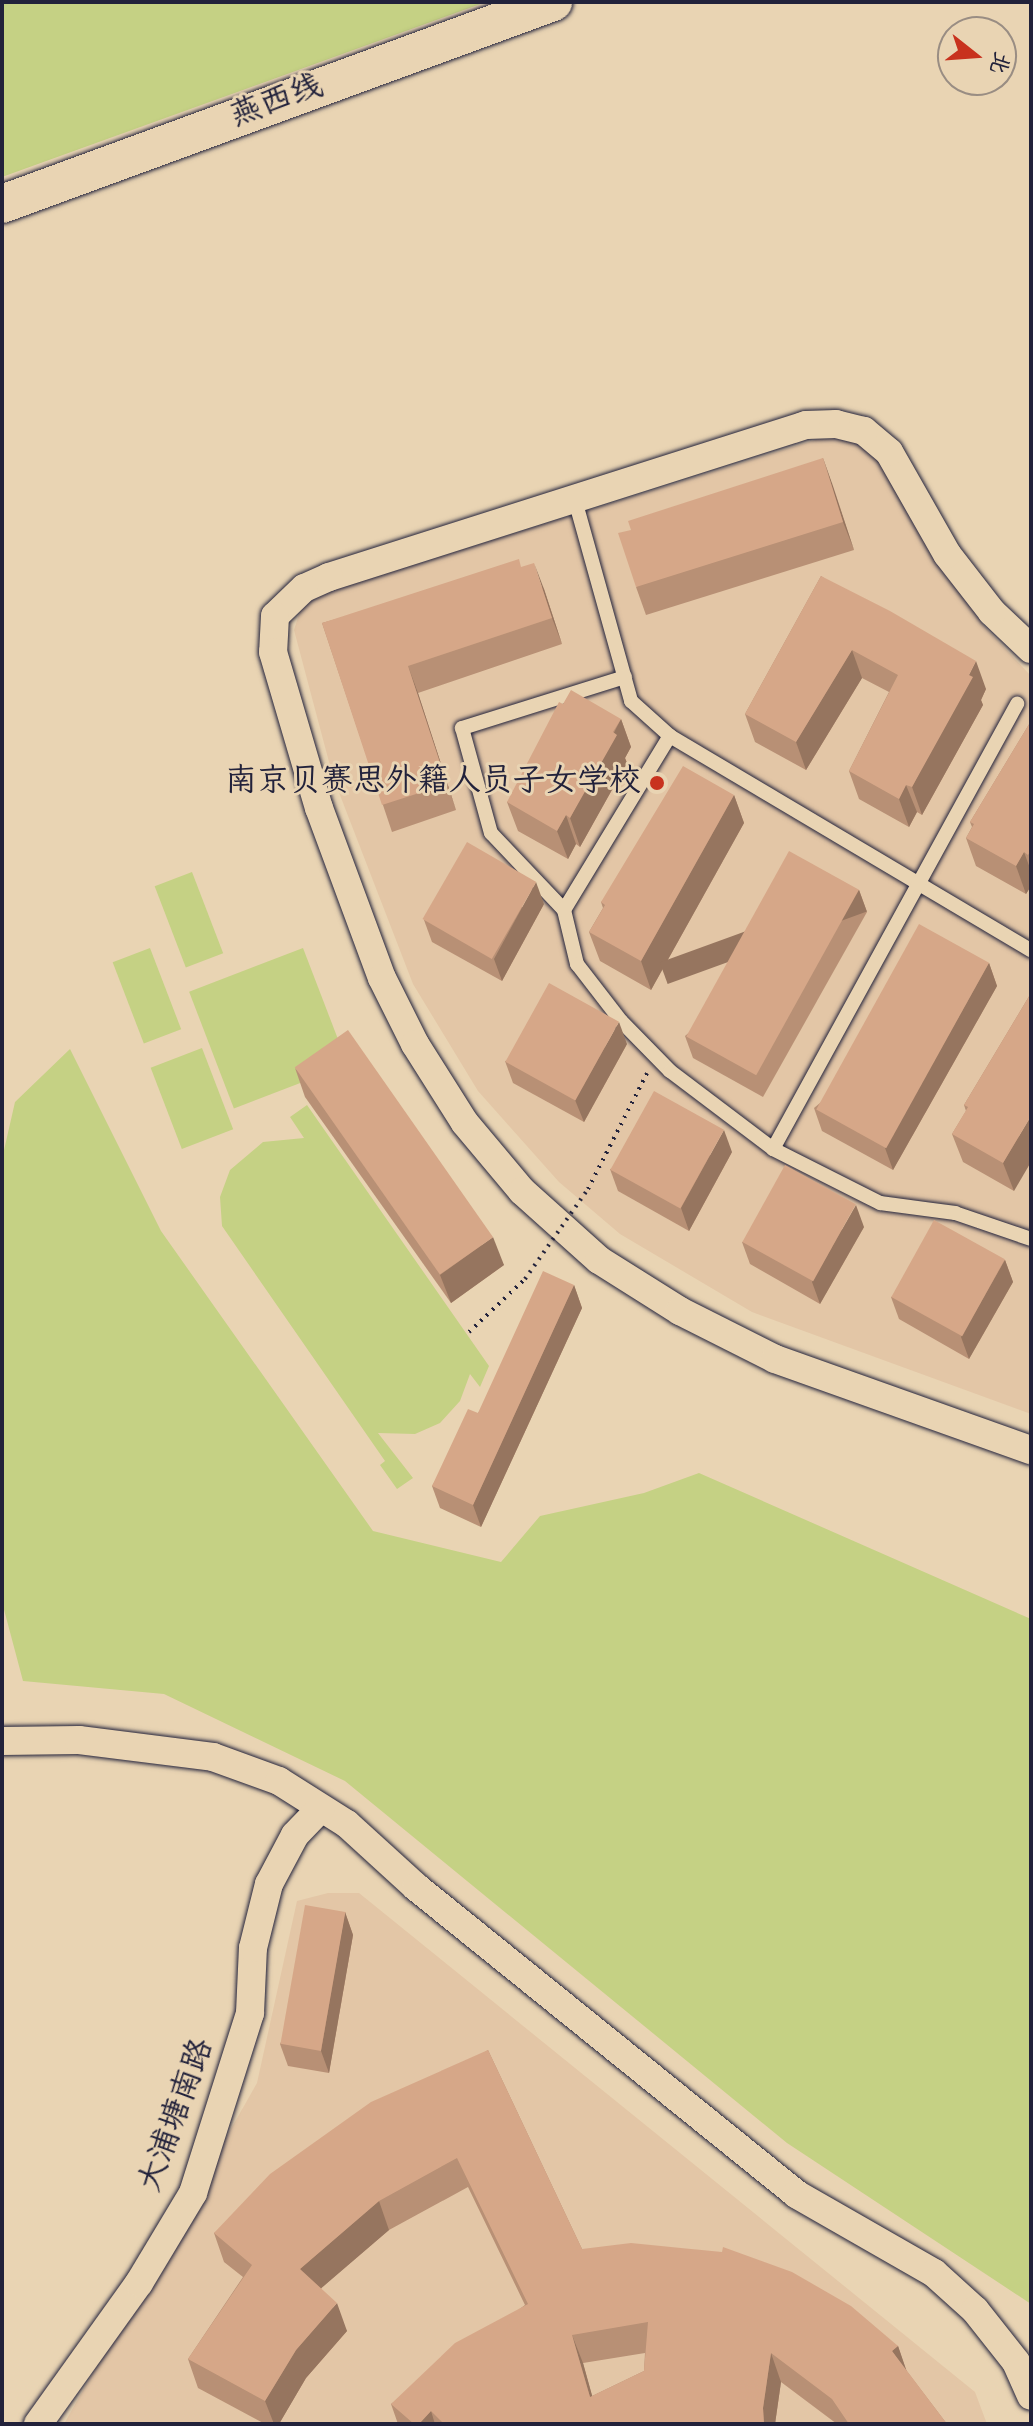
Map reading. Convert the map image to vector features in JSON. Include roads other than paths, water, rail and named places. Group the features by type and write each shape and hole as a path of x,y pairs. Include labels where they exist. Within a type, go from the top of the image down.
{"main road":[{"name":"燕西线","path":"2,204 553,2"}],"street":[{"path":"1031,649 992,612 947,554 889,452 864,431 836,424 806,425 329,577 304,588 275,616 273,652 310,779 382,978 415,1044 465,1123 522,1191 599,1260 680,1311 775,1359 1031,1450"},
{"path":"2,1741 79,1740 213,1757 279,1781 321,1808 796,2194 934,2273 975,2310 1016,2362 1031,2396"},
{"name":"大浦塘南路","path":"38,2424 139,2283 193,2193 250,2013 253,1948 269,1884 295,1835 321,1808"}],"lane":[{"path":"575,500 631,701 670,736 1031,950"},
{"path":"625,677 462,728 491,833 564,910 577,964 655,1057 710,1106 773,1149 880,1203 955,1213 1031,1239"},
{"path":"773,1149 1017,704"},
{"path":"564,910 670,736"}],"place":[{"name":"南京贝赛思外籍人员子女学校","path":"657,783"}]}
